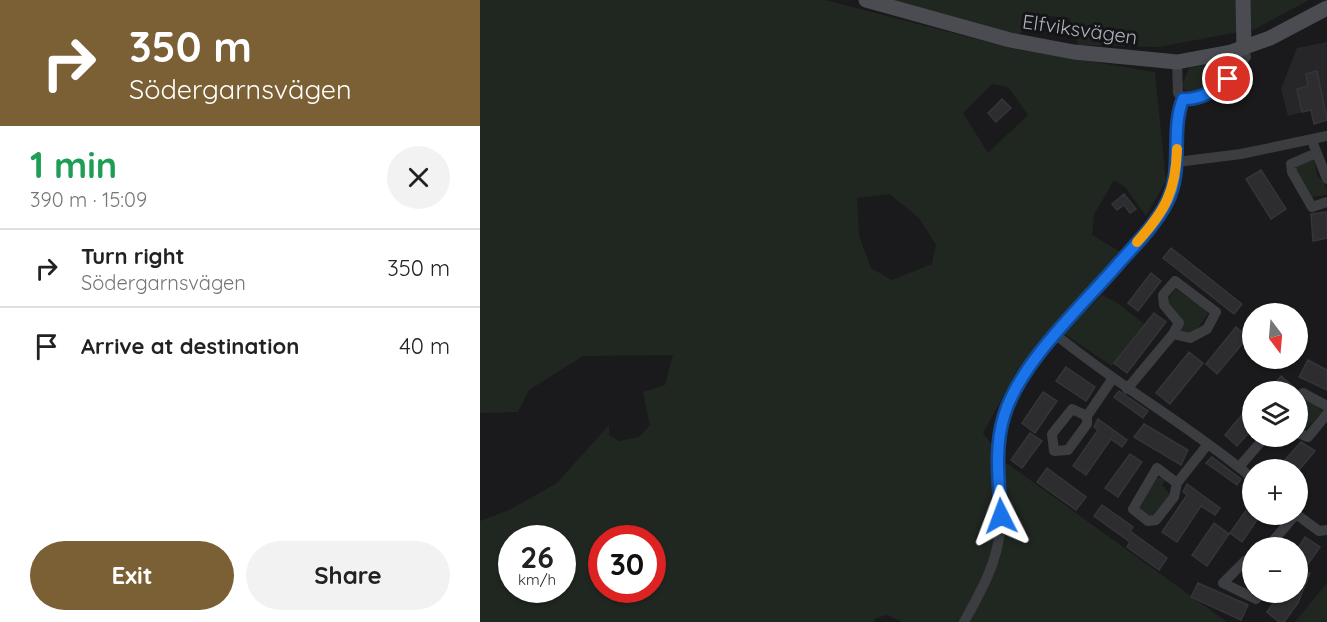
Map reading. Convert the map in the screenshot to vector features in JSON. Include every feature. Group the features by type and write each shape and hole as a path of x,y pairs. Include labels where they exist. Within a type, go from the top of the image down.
{"street":[{"name":"Elfviksvägen","path":"866,0 1010,40 1074,52 1177,62 1244,48 1286,32 1327,8"},
{"path":"1183,99 1198,97 1223,83 1246,57 1243,0"},
{"path":"1177,62 1178,93 1183,99"},
{"path":"964,622 985,586 998,543 1001,516 998,462 1004,416 1024,377 1055,333 1158,217 1173,191 1177,162 1178,111 1183,99"},
{"path":"1177,162 1233,155 1327,136"},
{"path":"1312,139 1327,179"},
{"path":"1316,153 1291,164 1292,172 1311,207 1327,202"},
{"path":"1127,389 1173,334 1179,323 1164,305 1163,295 1175,281 1216,312 1207,329 1190,338 1173,334"},
{"path":"1055,333 1127,389 1242,470"},
{"path":"1087,416 1113,378"},
{"path":"1308,396 1327,406"},
{"path":"1308,436 1327,414"},
{"path":"1177,483 1157,468 1133,509 1148,521 1156,520 1174,497 1177,483 1208,444"},
{"path":"1239,467 1256,447"},
{"path":"1308,521 1323,530"},
{"path":"1276,537 1287,525"},
{"path":"1242,564 1222,583 1242,592"}],"shaded area":[{"path":"480,0 825,0 1015,49 1155,72 1166,181 1146,216 1125,187 1114,180 1094,215 1092,235 1119,251 1017,371 983,433 994,448 993,464 1008,464 1227,622 903,622 886,615 874,619 874,622 480,622 480,521 511,509 557,483 609,425 609,435 619,441 639,437 650,425 643,392 665,385 673,355 583,356 529,390 518,412 480,413","holes":["992,84 1008,87 1028,115 988,153 963,113","890,194 919,218 936,245 932,264 892,280 871,268 859,236 857,198"]},
{"path":"883,0 1017,0 1017,2 1018,0 1309,0 1255,29 1158,47 1079,45 1071,30 1070,18 1037,15 1018,36"},
{"path":"1327,42 1327,120 1314,124 1311,110 1288,116 1281,89 1297,48"},
{"path":"1232,59 1236,63 1204,88 1189,92 1184,89 1183,83 1189,68"},
{"path":"1314,158 1317,175 1325,186 1327,195 1312,197 1294,171 1297,164"},
{"path":"1175,289 1206,309 1208,314 1193,334 1181,333 1180,316 1167,301"},
{"path":"1102,295 1116,302 1144,324 1112,366 1063,333"},
{"path":"1308,401 1317,405 1322,412 1308,427"},
{"path":"1157,478 1167,478 1162,485 1170,495 1153,519 1140,508"},
{"path":"1327,583 1327,622 1295,622"}],"building":[{"path":"1317,71 1327,120 1314,124 1311,110 1302,112 1297,89 1308,86 1306,74"},
{"path":"1002,99 1011,108 996,122 988,113"},
{"path":"1261,170 1286,209 1271,219 1246,179"},
{"path":"1124,194 1136,209 1130,213 1124,205 1117,210 1112,204"},
{"path":"1327,212 1327,238 1313,241 1311,214"},
{"path":"1171,248 1242,304 1234,314 1163,258"},
{"path":"1151,273 1161,281 1138,311 1128,303"},
{"path":"1154,313 1166,322 1127,373 1114,363"},
{"path":"1236,327 1242,332 1242,344 1217,374 1206,364"},
{"path":"1189,352 1203,363 1170,404 1156,393"},
{"path":"1308,360 1327,370 1327,390 1308,381 1299,377 1303,369 1308,369"},
{"path":"1066,367 1095,387 1086,401 1056,381"},
{"path":"1281,376 1287,381 1277,381"},
{"path":"1119,391 1148,411 1143,418 1114,397"},
{"path":"1043,392 1057,401 1035,433 1022,423"},
{"path":"1242,415 1242,440 1237,446 1225,435"},
{"path":"1098,419 1127,440 1122,447 1111,439 1086,475 1073,466 1098,430 1094,427"},
{"path":"1144,424 1188,450 1181,465 1134,437"},
{"path":"1030,433 1042,441 1022,468 1011,460"},
{"path":"1308,446 1315,451 1308,459 1286,459 1297,447"},
{"path":"1130,454 1142,462 1118,497 1105,488"},
{"path":"1212,457 1241,479 1237,485 1206,463"},
{"path":"1047,468 1086,497 1076,510 1037,482"},
{"path":"1187,484 1220,508 1215,515 1201,506 1177,542 1162,532 1187,495 1183,492"},
{"path":"1102,505 1133,527 1130,531 1167,558 1159,570 1127,547 1130,542 1094,516"},
{"path":"1242,516 1242,525 1254,525 1245,537 1242,537 1242,542 1230,533"},
{"path":"1214,523 1229,534 1207,566 1192,555"},
{"path":"1308,539 1320,547 1308,564"},
{"path":"1198,583 1248,605 1241,620 1191,597"},
{"path":"1273,603 1298,603 1284,622 1279,622 1267,612"}],"slow traffic":[{"path":"1137,242 1158,217 1173,191 1177,149"}],"route":[{"path":"1001,516 998,462 1004,416 1011,398 1055,333 1077,312 1141,238 1166,204 1173,191 1176,178 1178,111 1183,99 1192,99 1205,94 1228,79"}]}
